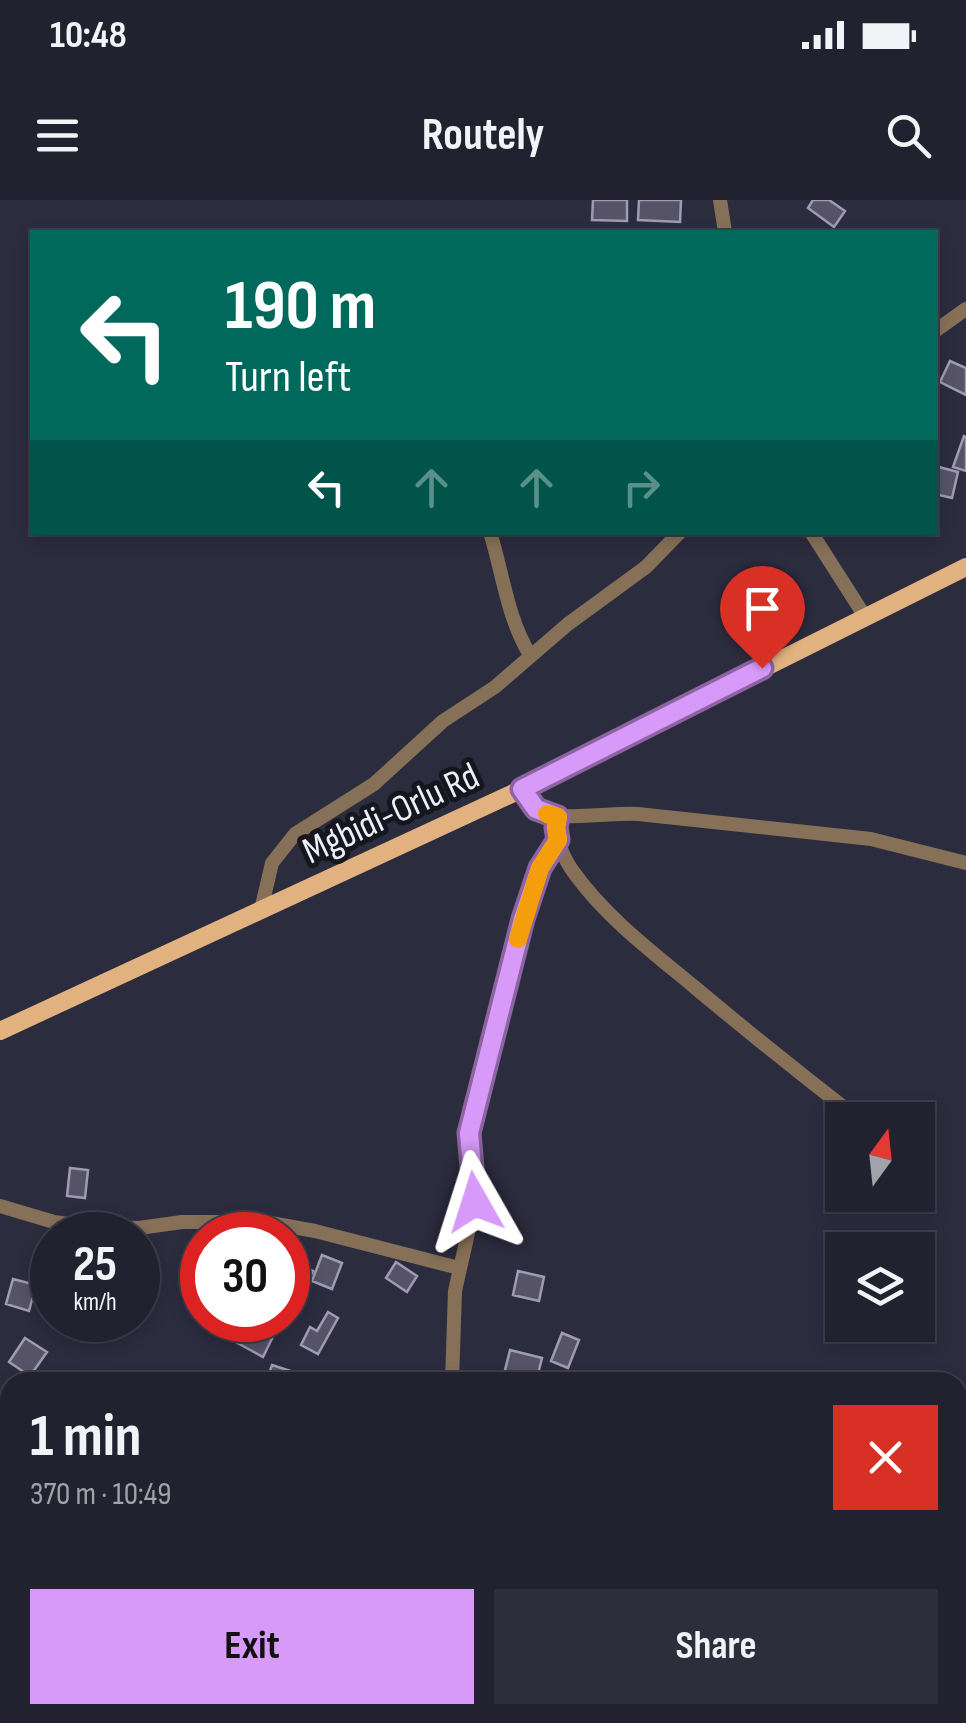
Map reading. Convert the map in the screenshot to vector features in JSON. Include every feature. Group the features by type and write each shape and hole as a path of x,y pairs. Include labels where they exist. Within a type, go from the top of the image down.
{"main road":[{"name":"Mgbidi-Orlu Rd","path":"0,1030 522,789 966,566"}],"street":[{"path":"720,200 725,230"},
{"path":"938,328 966,309"},
{"path":"491,535 507,603 530,655"},
{"path":"261,910 272,863 295,834 374,784 444,721 495,687 530,655 646,567 677,535"},
{"path":"813,535 864,616"},
{"path":"522,789 536,809 558,817 610,812 823,832 871,838 966,863"},
{"path":"558,817 558,840 572,870 597,902 652,952 838,1102"},
{"path":"452,1372 455,1291 475,1202 469,1133 523,919 540,868 558,840"},
{"path":"0,1206 54,1222 90,1227 264,1222 315,1230 459,1268"}],"building":[{"path":"593,200 627,200 627,221 592,220"},
{"path":"639,200 681,200 680,222 638,220"},
{"path":"813,200 829,200 845,211 834,227 808,208"},
{"path":"950,361 966,368 966,395 940,382"},
{"path":"966,437 966,471 953,467"},
{"path":"938,467 958,472 952,498 938,495"},
{"path":"70,1168 88,1170 85,1198 67,1196"},
{"path":"322,1255 342,1263 332,1289 312,1281"},
{"path":"396,1262 417,1276 407,1292 386,1278"},
{"path":"518,1271 544,1277 539,1301 513,1295"},
{"path":"13,1279 30,1283 29,1311 6,1304"},
{"path":"328,1312 338,1318 318,1354 301,1345 310,1342 310,1327 317,1331"},
{"path":"562,1333 579,1340 568,1368 551,1361"},
{"path":"25,1338 47,1352 33,1372 24,1372 9,1362"},
{"path":"236,1342 270,1342 263,1357"},
{"path":"510,1350 542,1358 538,1372 504,1372"},
{"path":"272,1365 294,1372 270,1372"}],"slow traffic":[{"path":"518,939 540,868 558,840 558,817 547,814"}],"route":[{"path":"475,1202 469,1133 523,919 540,868 558,840 558,817 536,809 522,789 762,668"}]}
